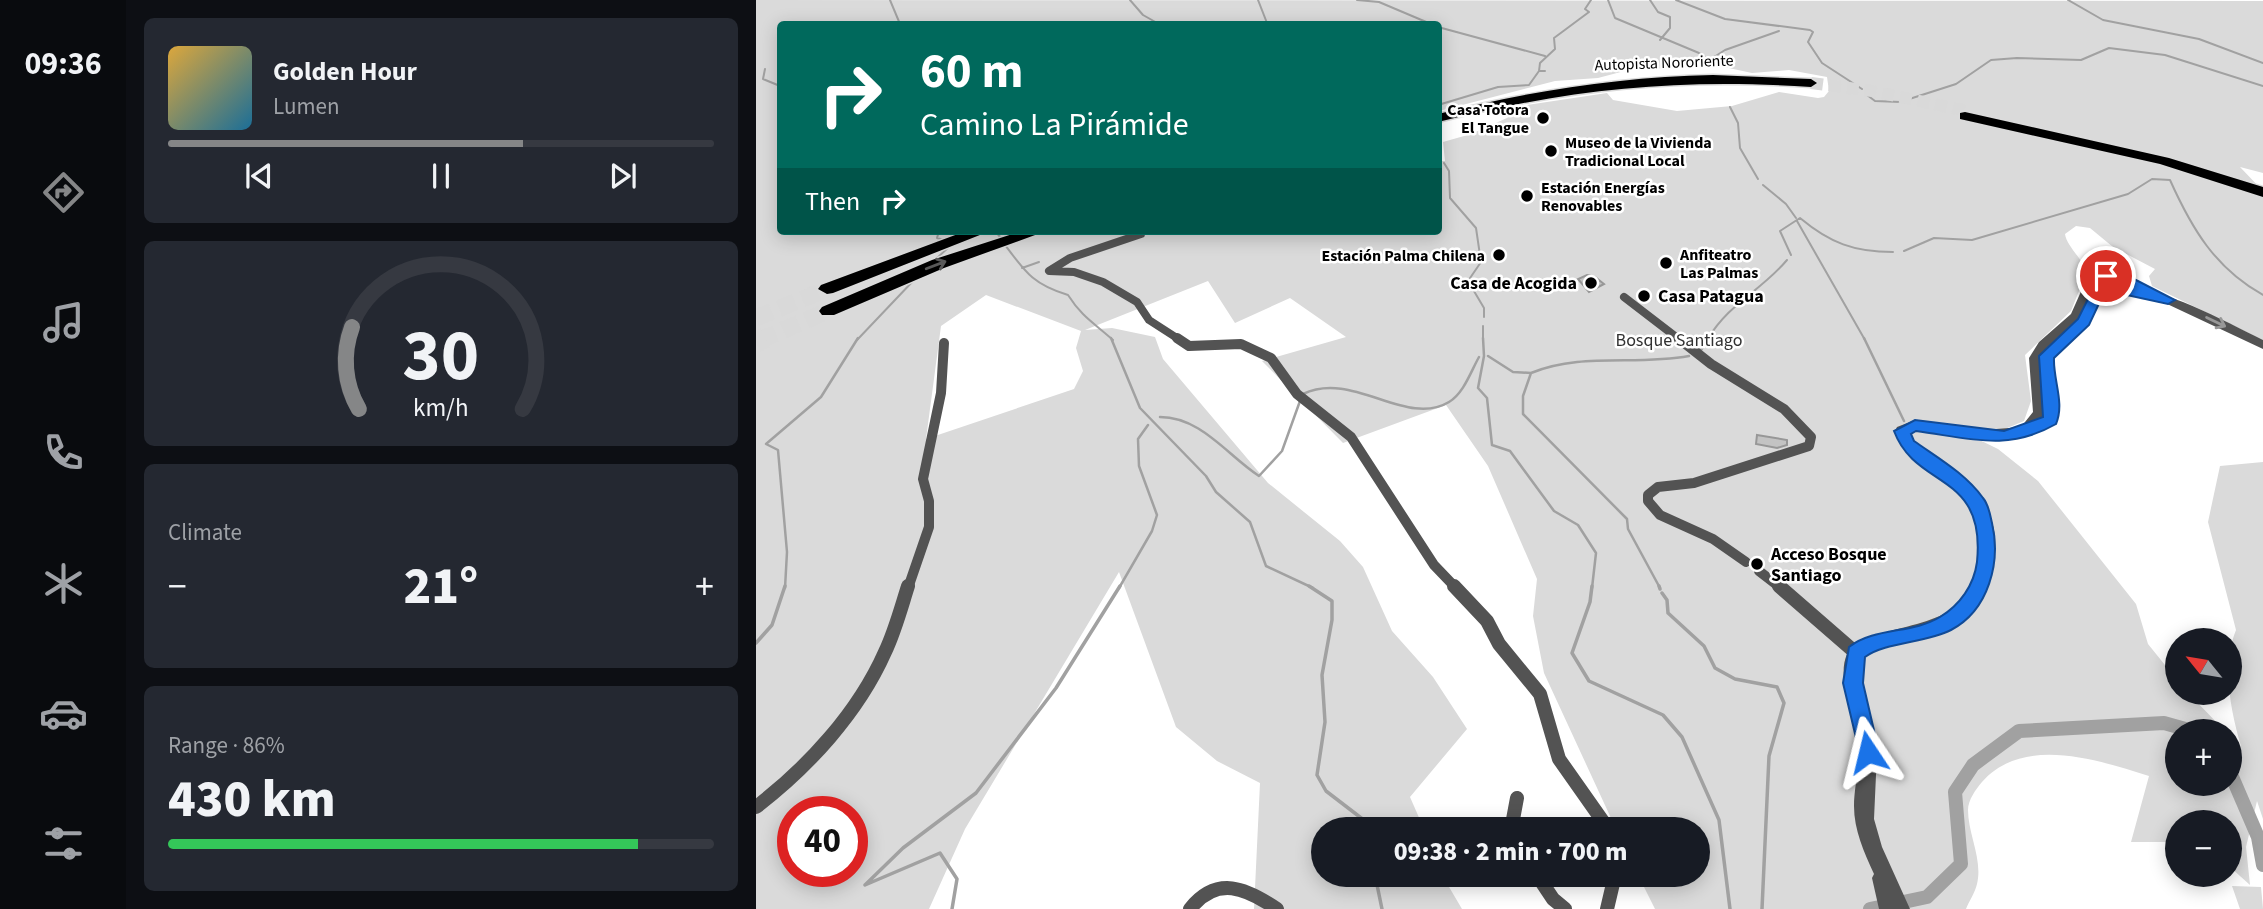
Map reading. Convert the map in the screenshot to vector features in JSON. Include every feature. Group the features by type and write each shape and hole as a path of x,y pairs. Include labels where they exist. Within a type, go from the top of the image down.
{"highway":[{"name":"Autopista Nororiente","path":"1442,120 1530,99 1619,85 1696,81 1811,85"},
{"path":"1966,114 2164,161 2263,192"},
{"path":"1992,120 2172,158 2263,186"},
{"path":"827,289 971,235"},
{"path":"828,311 977,249 1024,235"}],"street":[{"path":"1138,235 1070,258 1049,271 1074,272 1103,282 1137,303 1149,320 1189,346 1241,344 1271,358 1297,394 1351,437 1434,565 1487,621 1499,644 1524,671 1540,694 1559,759 1600,817"},
{"path":"2099,276 2113,281 2115,284 2112,288"},
{"path":"2099,276 2132,283 2263,345"},
{"path":"2022,432 2036,421 2040,413 2034,367 2038,351 2076,316 2087,288 2099,276"},
{"path":"1892,901 1873,853 1863,813 1862,796 1868,752 1853,683 1856,653 1866,646 1926,632 1947,623 1971,602 1985,571 1987,542 1979,505 1963,486 1907,444 1902,431 1915,425 1992,437 2022,432 2051,420 2052,401 2046,373 2047,356 2084,321 2097,292 2112,288 2168,300"},
{"path":"1624,297 1711,364 1784,409 1811,438 1809,446 1694,483 1658,487 1648,495 1647,501 1660,515 1713,539 1746,562"},
{"path":"756,807 810,759 849,716 885,653 929,527 929,500 923,479 941,393 943,343"},
{"path":"1759,571 1818,617 1856,653"},
{"path":"1514,817 1517,799"},
{"path":"1190,909 1201,894 1218,887 1249,891 1276,909"},
{"path":"1545,887 1553,899 1565,909"},
{"path":"1606,909 1612,887"}],"green space":[{"name":"Bosque Santiago","path":"756,0 2263,1 2263,173 2240,167 2263,191 2263,340 2152,286 2149,276 2155,269 2113,247 2090,228 2076,226 2065,234 2084,266 2078,272 2085,276 2071,311 2025,355 2031,401 2024,421 1993,434 1955,428 1998,449 2038,481 2136,604 2148,644 2165,665 2165,705 2200,705 2213,719 2165,719 2165,796 2242,796 2242,719 2234,719 2232,705 2242,705 2242,628 2235,628 2208,522 2220,466 2263,462 2263,819 2257,801 2246,847 2250,885 2242,878 2242,810 2165,810 2165,842 2131,842 2149,776 2085,758 2039,755 2018,759 1999,768 1982,782 1971,799 1968,806 1969,819 1978,875 1976,887 1966,909 1655,909 1644,887 1710,887 1710,817 1610,817 1544,673 1533,616 1537,579 1488,466 1446,405 1343,443 1262,361 1346,337 1290,298 1235,323 1208,281 1085,330 1112,328 1155,337 1163,359 1268,483 1340,541 1363,567 1392,631 1433,677 1467,729 1410,797 1419,817 1311,817 1311,887 1449,887 1462,909 1254,909 1260,783 1217,761 1176,727 1119,572 965,829 929,909 756,909","holes":["986,295 1081,331 1076,348 1083,371 1074,389 926,439 941,326"]},
{"path":"2232,887 2261,887 2263,909 2240,909"}],"building":[{"name":"Casa de Acogida","path":"1587,275 1604,284 1589,292 1578,279"},
{"path":"1757,435 1787,440 1787,445 1777,448 1756,444"}],"waterway":[{"path":"890,0 899,21"},
{"path":"1130,0 1143,15 1154,21"},
{"path":"1258,0 1266,21"},
{"path":"1357,0 1379,2 1424,21"},
{"path":"1539,71 1540,63 1555,49 1554,38 1589,12 1585,9 1591,0"},
{"path":"1608,0 1615,18 1662,38"},
{"path":"1650,0 1658,12 1670,17 1670,28 1662,38"},
{"path":"1676,0 1725,19 1810,30 1813,32 1808,42 1822,63 1862,89"},
{"path":"2068,0 2103,20 2199,39 2263,63"},
{"path":"1442,28 1545,56"},
{"path":"1711,59 1725,50 1779,31"},
{"path":"1662,38 1699,53 1710,60 1712,67"},
{"path":"1867,95 1875,101 1900,102 1956,84 1991,60 2081,60 2109,48 2165,55 2263,86"},
{"path":"765,69 763,79 777,85"},
{"path":"1442,104 1498,87 1529,85 1539,71"},
{"path":"1539,71 1545,71"},
{"path":"1730,107 1738,123 1740,148 1758,179"},
{"path":"1444,163 1449,171 1450,198 1476,228 1481,262 1468,281 1484,308 1484,317"},
{"path":"1904,251 1934,238 1972,240 2128,194 2152,179 2170,180 2196,231 2218,260 2231,273 2263,295"},
{"path":"1763,185 1786,204 1796,218"},
{"path":"1791,255 1780,231 1800,218 1832,240 1854,248 1893,252"},
{"path":"1797,221 1865,340"},
{"path":"938,235 937,238 944,240"},
{"path":"998,235 1002,239"},
{"path":"936,259 951,245"},
{"path":"1005,245 1023,268"},
{"path":"1707,340 1725,316 1787,260"},
{"path":"1023,268 1039,262"},
{"path":"1023,268 1047,287 1068,295 1083,314 1111,338"},
{"path":"857,340 914,280"},
{"path":"1483,326 1483,338"},
{"path":"785,588 787,552 778,450 766,444 821,397 858,338"},
{"path":"1111,338 1140,408 1206,476 1216,492 1250,522 1266,566 1310,586"},
{"path":"1483,338 1484,356 1478,388 1487,398 1492,445 1510,451 1554,511 1578,525 1596,553 1592,588"},
{"path":"1701,350 1709,338"},
{"path":"1865,340 1904,421"},
{"path":"1488,356 1513,372 1531,373"},
{"path":"1531,373 1570,363 1689,356"},
{"path":"1303,394 1322,389 1341,389 1397,405 1432,408 1449,402 1459,393 1479,357"},
{"path":"1531,373 1523,396 1523,414 1627,519 1628,529 1659,586"},
{"path":"1160,417 1188,423 1201,430 1259,476 1282,451 1300,401"},
{"path":"1119,588 1152,531 1157,515 1139,466 1138,439 1148,425"},
{"path":"756,643 772,625 785,586"},
{"path":"952,909 957,879 940,853 865,885 903,848 976,793 1056,688 1120,586"},
{"path":"1310,586 1332,601 1332,620 1322,675 1325,722 1317,775 1326,791 1360,817"},
{"path":"1592,586 1590,602 1572,653 1589,681 1663,715 1682,737 1719,820 1730,909"},
{"path":"1662,593 1667,600 1668,613 1704,646 1715,668 1735,679 1777,687 1784,703 1769,756 1762,909"},
{"path":"1870,909 1927,897 1961,864 1955,792 1973,765 2019,731 2165,723"},
{"path":"2240,796 2258,837 2263,865"},
{"path":"1377,887 1382,909"}],"tunnel":[{"path":"1811,83 1872,91 1967,111"},
{"path":"756,318 827,289"},
{"path":"760,340 828,311"},
{"path":"756,342 765,338"}],"place":[{"name":"Casa Totora El Tangue","path":"1543,118"},
{"name":"Museo de la Vivienda Tradicional Local","path":"1551,151"},
{"name":"Estación Energías Renovables","path":"1527,196"},
{"name":"Estación Palma Chilena","path":"1499,255"},
{"name":"Anfiteatro Las Palmas","path":"1666,263"},
{"name":"Casa de Acogida","path":"1591,283"},
{"name":"Casa Patagua","path":"1644,296"},
{"name":"Acceso Bosque Santiago","path":"1757,564"}],"route":[{"path":"1868,752 1853,683 1856,653 1866,646 1899,636 1926,632 1947,623 1963,611 1978,593 1985,571 1987,542 1979,505 1963,486 1907,444 1902,438 1902,431 1915,425 1977,436 2004,437 2037,428 2051,420 2052,401 2046,373 2047,356 2084,321 2097,292 2112,288 2168,300 2132,283 2106,276"}]}
